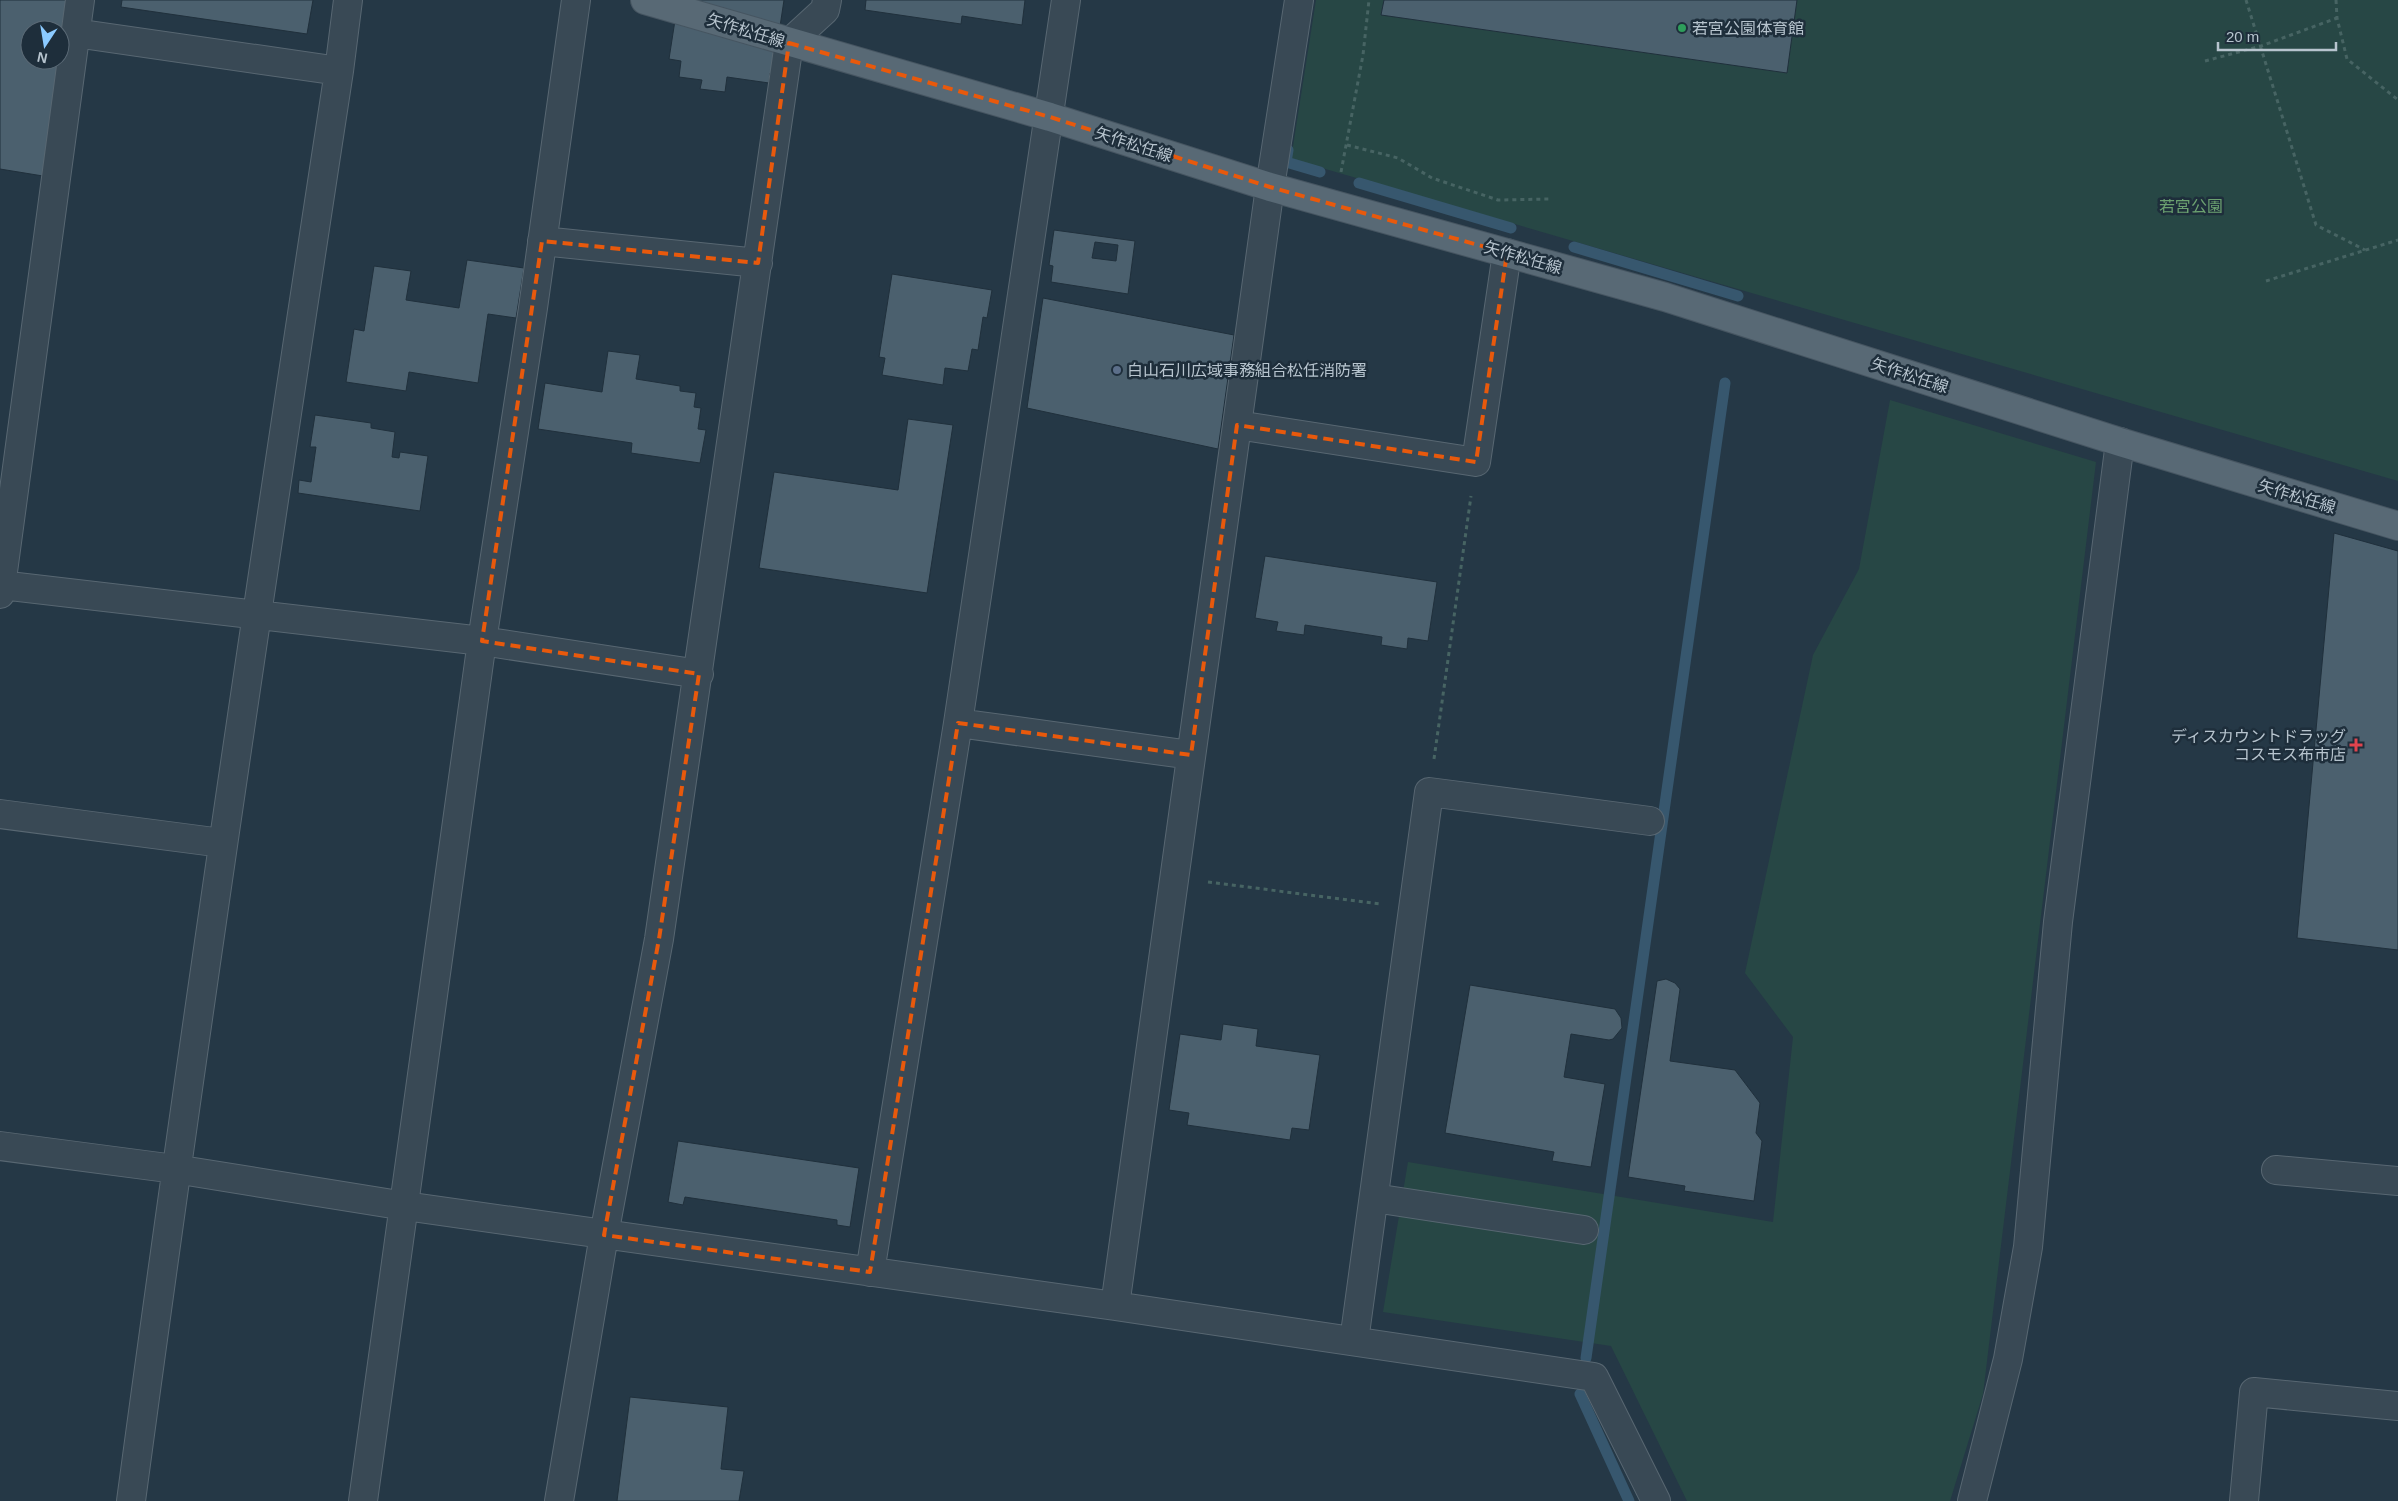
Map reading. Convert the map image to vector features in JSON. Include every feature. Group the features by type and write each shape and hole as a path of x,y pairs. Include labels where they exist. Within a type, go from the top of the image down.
{"main road":[{"name":"矢作松任線","path":"645,0 1050,117 1270,187 1665,297 2120,442 2398,526"}],"street":[{"path":"80,0 0,588 482,641 699,674"},
{"path":"131,1501 175,1169 222,843 255,615 339,71 348,0"},
{"path":"363,1501 406,1206 482,641 576,0"},
{"path":"559,1501 604,1235 659,939 790,43 825,10 827,0"},
{"path":"870,1272 958,723 1066,0"},
{"path":"1114,1306 1270,187 1299,0"},
{"path":"75,34 339,71"},
{"path":"542,241 758,263"},
{"path":"1237,424 1476,462 1507,253"},
{"path":"1972,1501 2008,1359 2028,1247 2058,922 2120,442"},
{"path":"958,723 1191,755"},
{"path":"1354,1341 1429,792 1650,821"},
{"path":"0,814 222,843"},
{"path":"0,1146 175,1169 406,1206 1114,1306 1594,1377 1656,1501"},
{"path":"2276,1170 2398,1181"},
{"path":"1374,1198 1584,1230"},
{"path":"2244,1501 2254,1392 2398,1406"}],"path":[{"path":"1333,204 1347,145 1363,55 1369,0"},
{"path":"2246,0 2316,225 2365,250"},
{"path":"2336,0 2337,18 2347,59 2398,100"},
{"path":"2205,61 2261,46 2337,18"},
{"path":"1347,145 1398,158 1432,178 1498,200 1549,199"},
{"path":"2266,281 2398,240"},
{"path":"1429,792 1476,462"},
{"path":"1174,878 1413,908"}],"highlighted area":[{"path":"789,43 1050,117 1270,187 1507,253 1476,462 1237,425 1191,755 958,723 870,1272 604,1235 659,939 699,674 482,641 542,241 758,263"}],"green space":[{"name":"若宮公園","path":"1316,0 2398,0 2398,481 1291,159"},
{"path":"1890,400 2096,462 1983,1394 1950,1501 1687,1501 1611,1346 1383,1312 1408,1162 1773,1222 1793,1037 1745,973 1813,655 1859,569"}],"building":[{"path":"0,0 72,0 69,20 20,20 20,70 60,70 43,176 0,169"},
{"path":"122,0 313,0 307,34 121,7"},
{"path":"784,0 773,73 770,73 769,83 727,77 725,92 700,89 702,80 679,77 681,61 669,59 678,1"},
{"path":"866,0 1025,0 1022,25 962,16 961,24 865,10"},
{"name":"若宮公園体育館","path":"1384,0 1797,0 1787,73 1381,15"},
{"path":"1054,230 1135,241 1128,294 1051,282 1053,266 1049,265"},
{"path":"1095,242 1118,245 1116,261 1092,258"},
{"path":"467,260 524,268 516,318 488,314 478,383 409,372 406,391 346,382 354,329 364,331 374,266 411,271 406,300 459,308"},
{"path":"892,274 992,290 987,318 983,317 978,350 972,349 968,371 945,368 943,385 882,375 885,358 879,357"},
{"path":"1043,298 1234,335 1218,449 1027,408"},
{"path":"608,351 640,355 636,379 680,386 680,391 696,393 694,407 701,408 698,429 706,430 700,463 631,453 632,443 538,429 545,383 602,392"},
{"path":"315,415 371,423 371,428 395,432 392,457 399,458 400,452 428,456 420,511 298,493 299,480 311,482 316,447 310,447"},
{"path":"908,419 953,425 927,593 759,568 774,472 898,490"},
{"name":"ディスカウントドラッグ コスモス布市店","path":"2334,533 2398,551 2398,950 2297,938"},
{"path":"1265,556 1437,582 1428,641 1408,638 1407,649 1381,645 1382,637 1305,625 1304,635 1276,631 1278,622 1255,618"},
{"path":"1666,979 1675,983 1680,989 1670,1061 1735,1070 1760,1103 1756,1133 1762,1141 1754,1201 1684,1191 1685,1186 1628,1177 1657,981"},
{"path":"1470,985 1615,1009 1621,1018 1622,1028 1613,1039 1571,1034 1564,1077 1605,1084 1591,1167 1552,1161 1554,1152 1445,1133"},
{"path":"1223,1024 1258,1029 1256,1046 1320,1055 1309,1130 1292,1128 1290,1140 1187,1125 1189,1113 1169,1110 1180,1034 1221,1040"},
{"path":"678,1141 859,1168 850,1227 837,1225 837,1220 685,1197 683,1205 668,1202"},
{"path":"630,1397 728,1407 721,1469 744,1471 739,1501 617,1501"}],"waterway":[{"path":"1288,150 1286,162 1320,172"},
{"path":"1359,183 1511,228"},
{"path":"1574,247 1738,296"},
{"path":"1586,1358 1725,383"},
{"path":"1580,1394 1629,1501"}],"place":[{"name":"若宮公園体育館","path":"1682,28"},
{"name":"白山石川広域事務組合松任消防署","path":"1117,370"},
{"name":"ディスカウントドラッグ コスモス布市店","path":"2356,745"}]}
